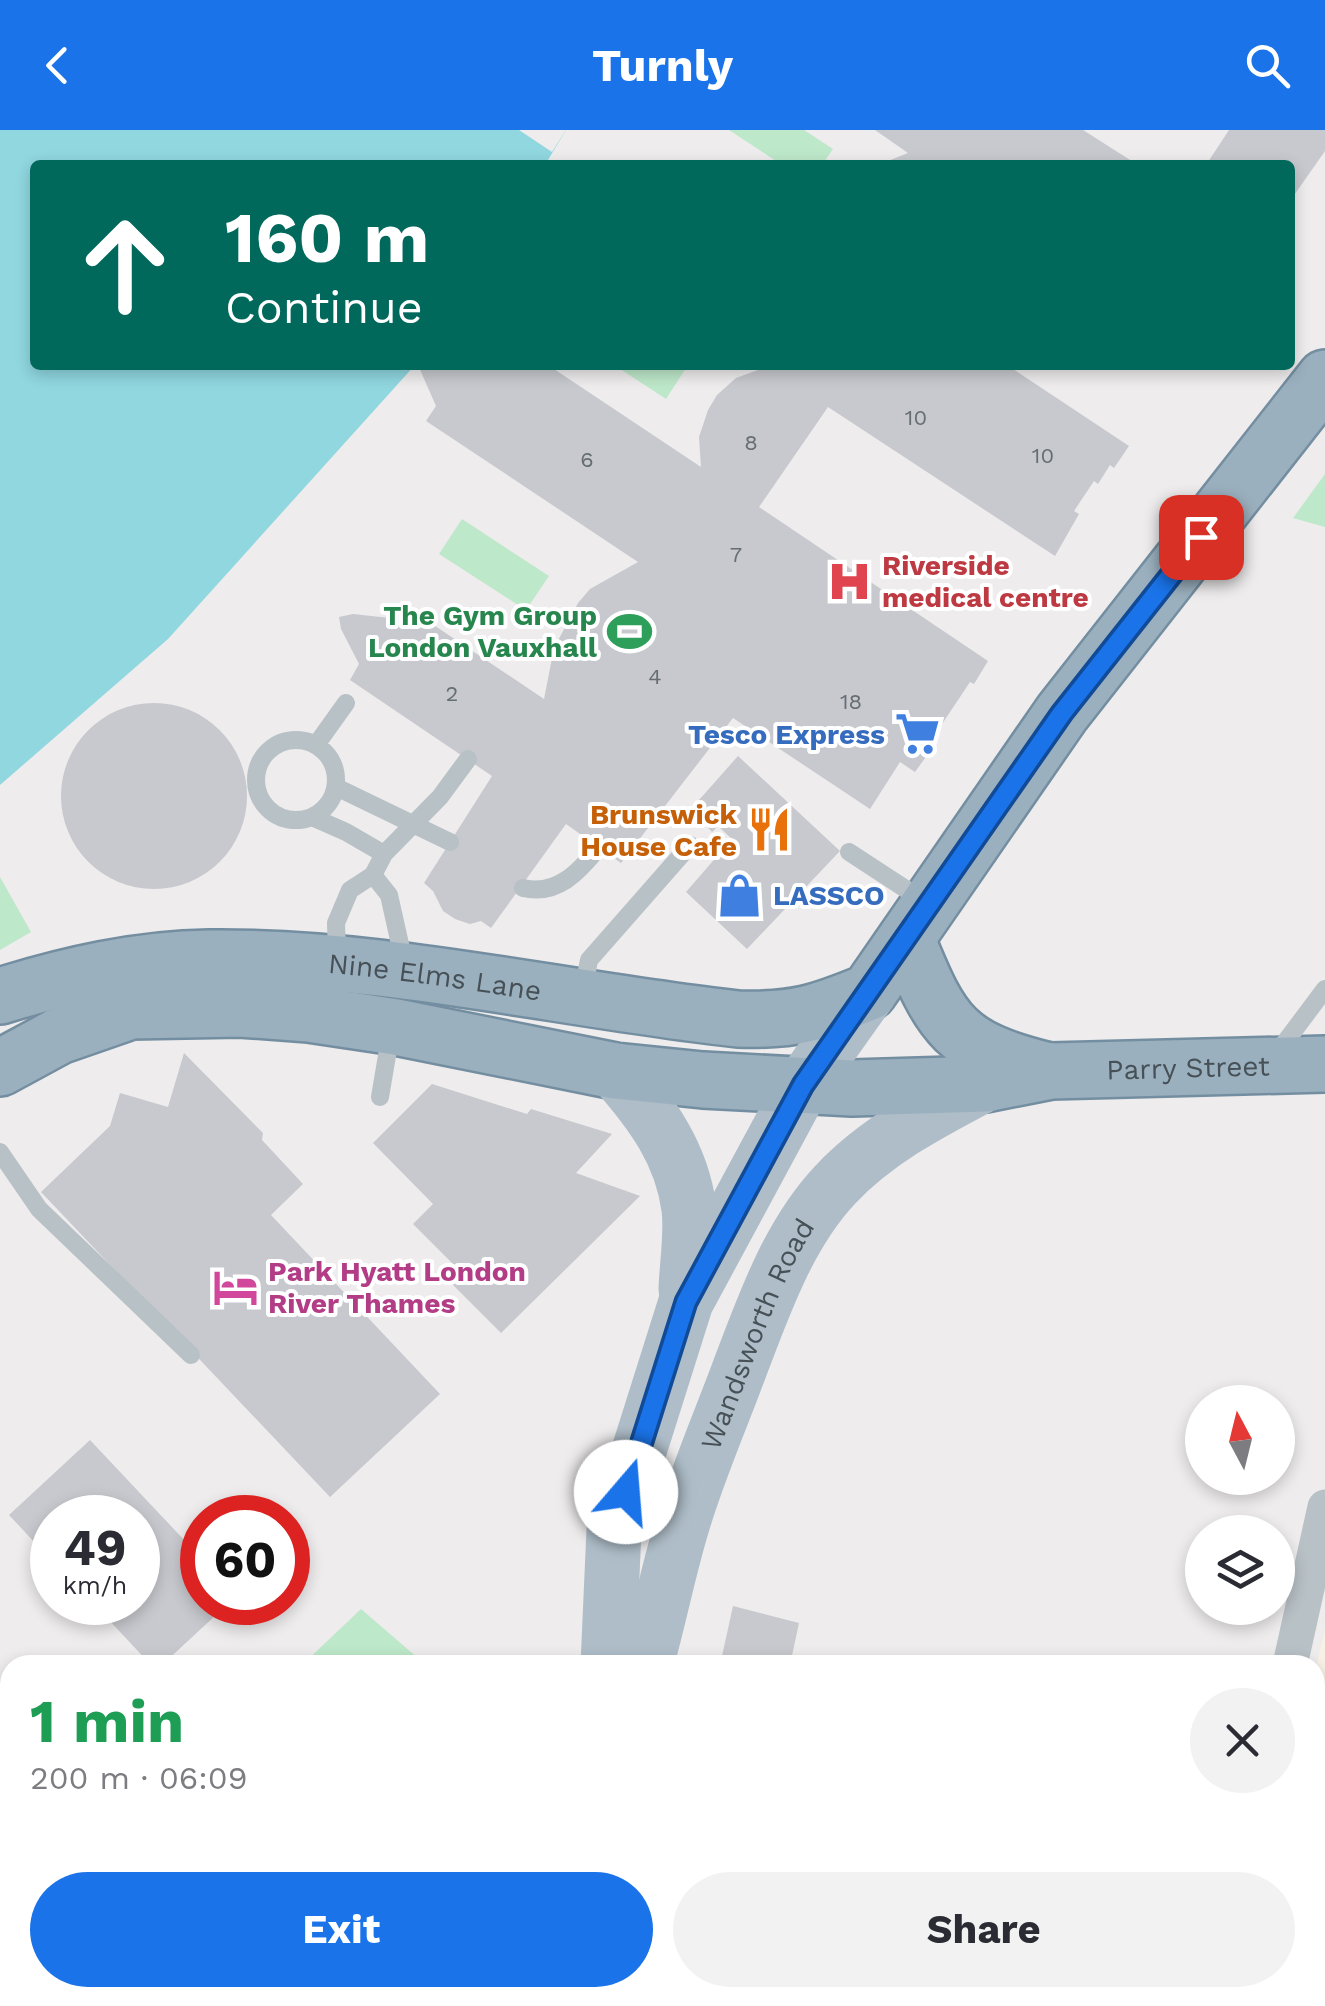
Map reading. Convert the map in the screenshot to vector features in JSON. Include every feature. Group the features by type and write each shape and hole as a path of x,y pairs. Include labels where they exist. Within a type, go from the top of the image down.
{"highway":[{"path":"869,992 1062,713 1307,421 1325,378"},
{"name":"Parry Street","path":"918,922 928,992 952,1030 998,1058 1051,1071"},
{"name":"Nine Elms Lane","path":"0,996 93,970 208,958 614,1071 803,1085"},
{"name":"Nine Elms Lane","path":"0,1068 58,1036 132,1010 240,1009 309,1014 365,1000 407,973 709,1016 780,1020 817,1014 869,992"},
{"name":"Parry Street","path":"803,1085 879,1088 985,1084 1051,1071 1325,1064"}],"main road":[{"path":"581,1655 584,1612 686,1302 803,1085 869,992"},
{"path":"614,1071 666,1136 682,1179 689,1211 686,1302"},
{"name":"Wandsworth Road","path":"649,1655 683,1521 756,1326 795,1239 812,1213 852,1168 915,1121 985,1084"},
{"path":"608,1655 614,1530"}],"street":[{"path":"1293,1655 1319,1562 1325,1508"}],"lane":[{"path":"316,745 346,703"},
{"path":"288,741 316,745 331,760 336,772 332,800 312,817 280,817 259,797 256,783 261,761 270,750 288,741"},
{"path":"380,1097 365,1000 336,923 350,890 373,875 384,854 440,798 468,760"},
{"path":"336,787 450,842"},
{"path":"312,817 384,854"},
{"path":"582,998 588,960 690,845"},
{"path":"523,888 538,892 575,876 598,847"},
{"path":"849,852 918,922"},
{"path":"373,875 389,895 407,973"},
{"path":"1268,1065 1325,989"},
{"path":"0,1152 40,1209 191,1354"}],"shaded area":[{"path":"1325,1628 1325,1655 1319,1655"}],"green space":[{"path":"729,130 804,130 833,149 825,160 774,160"},
{"path":"622,370 685,370 666,399"},
{"path":"1325,474 1325,527 1293,518"},
{"path":"462,519 549,576 526,610 439,554"},
{"path":"0,877 31,932 0,950"},
{"path":"361,1609 414,1655 313,1655"}],"water":[{"path":"0,130 566,130 548,160 30,160 30,370 410,370 168,639 0,785"}],"pier":[{"path":"519,130 566,130 552,152"}],"building":[{"path":"875,130 1083,130 1130,160 890,160 908,153"},
{"path":"1229,130 1325,130 1325,151 1295,194 1295,160 1209,160"},
{"path":"420,370 556,370 701,467 699,437 708,410 717,395 736,378 758,370 1015,370 1129,446 1098,484 1094,481 1074,511 1079,514 1055,556 828,407 759,507 988,661 974,684 970,682 926,748 930,751 915,772 900,762 870,809 733,718 621,863 566,824 491,928 481,921 470,924 455,919 443,911 424,883 492,776 350,680 359,664 339,617 353,614 390,618 401,603 544,699 554,648 578,603 590,589 638,562 426,421 436,406"},
{"path":"154,703 190,710 220,730 240,760 247,796 240,832 220,862 190,882 154,889 118,882 88,862 68,832 61,796 68,760 88,730 118,710"},
{"path":"738,756 840,851 747,949 686,892 732,839 718,826 712,832 701,820 699,800"},
{"name":"Park Hyatt London River Thames","path":"184,1053 263,1133 262,1140 303,1184 271,1215 440,1394 330,1497 41,1192 110,1126 120,1093 168,1107"},
{"path":"432,1084 527,1114 531,1109 612,1134 576,1173 640,1196 501,1333 453,1285 464,1275 413,1224 433,1204 373,1143"},
{"path":"90,1440 142,1495 31,1495"},
{"path":"30,1496 30,1537 9,1515"},
{"path":"160,1514 180,1536 180,1625 205,1625 173,1655 142,1655 114,1625 160,1625"},
{"path":"733,1606 799,1623 792,1655 722,1655"}],"place":[{"name":"Riverside medical centre","path":"849,581"},
{"name":"The Gym Group London Vauxhall","path":"630,631"},
{"name":"Tesco Express","path":"918,734"},
{"name":"Brunswick House Cafe","path":"770,830"},
{"name":"LASSCO","path":"740,895"},
{"name":"Park Hyatt London River Thames","path":"235,1287"}],"route":[{"path":"626,1492 686,1302 803,1085 1062,713 1201,537"}]}
